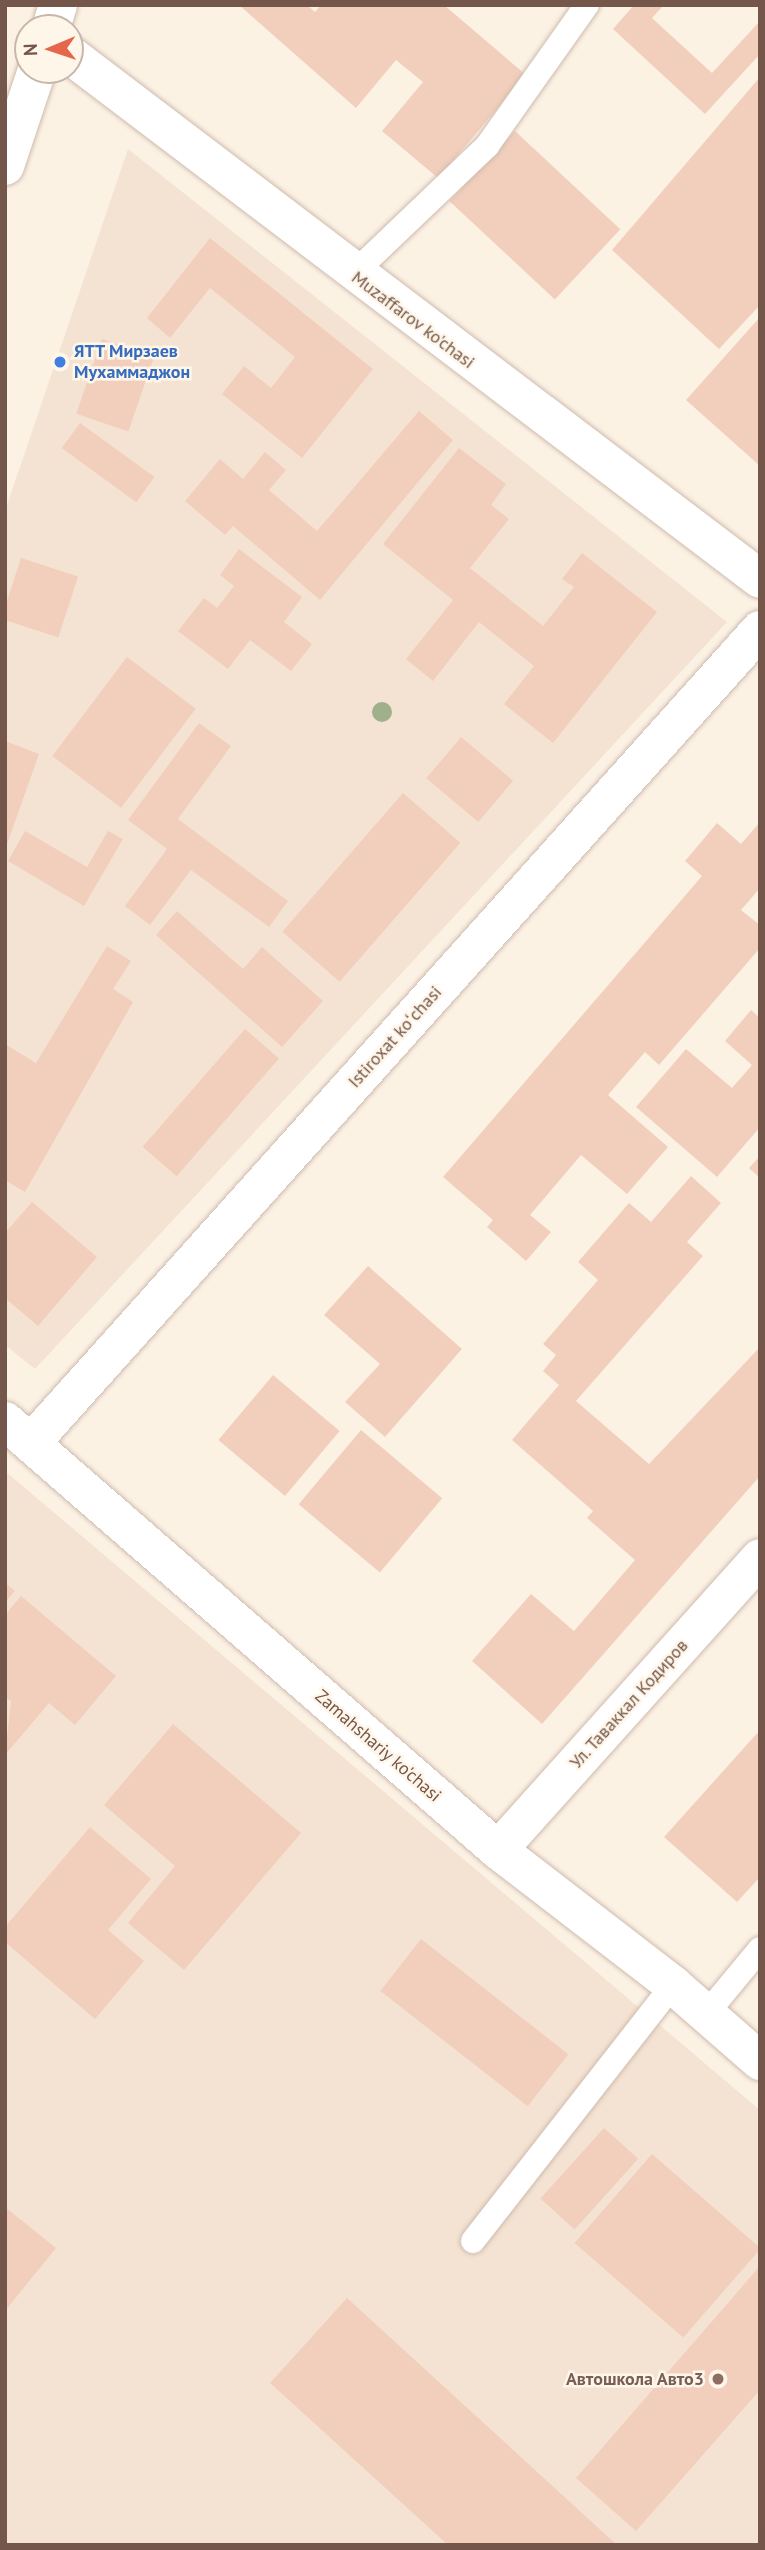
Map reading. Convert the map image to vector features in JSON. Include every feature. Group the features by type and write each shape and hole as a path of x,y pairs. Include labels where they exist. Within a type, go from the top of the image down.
{"street":[{"name":"Muzaffarov ko'chasi","path":"84,66 352,275 760,579"},
{"path":"5,166 32,84"},
{"name":"Istiroxat koʻchasi","path":"18,1432 760,630"},
{"name":"Zamahshariy ko'chasi","path":"18,1432 498,1850 673,1985 760,2061"},
{"name":"Ул. Таваккал Кодиров","path":"498,1850 760,1558"}],"lane":[{"path":"352,275 487,146 587,5"},
{"path":"707,2013 760,1949"},
{"path":"473,2241 673,1985"}],"shaded area":[{"path":"128,149 727,622 35,1369 5,1345 5,511"},
{"path":"5,1471 760,2110 760,2545 5,2545"}],"building":[{"path":"239,5 307,5 315,12 321,5 444,5 526,75 438,178 382,131 423,82 396,60 356,108"},
{"path":"634,5 664,5 652,18 712,73 760,21 760,54 705,114 613,29"},
{"path":"760,77 760,305 719,349 612,250"},
{"path":"515,131 620,229 555,299 450,201"},
{"path":"210,238 373,369 302,458 222,394 244,366 271,388 295,357 210,288 170,338 147,318"},
{"path":"760,317 760,466 686,400"},
{"path":"102,339 154,357 128,432 76,414"},
{"path":"419,411 453,440 320,600 233,526 225,535 185,501 220,459 243,479 265,452 286,470 269,490 317,531"},
{"path":"80,423 154,477 136,502 62,448"},
{"path":"459,448 506,484 491,505 509,519 470,568 543,626 574,587 562,579 582,553 657,612 553,743 504,704 534,666 479,622 433,681 406,659 453,600 383,544"},
{"path":"239,549 302,597 284,622 312,644 291,671 250,640 228,669 178,631 204,598 217,608 234,586 220,575"},
{"path":"21,558 78,577 58,637 5,620 5,607"},
{"path":"127,657 196,709 121,808 52,756"},
{"path":"199,723 231,746 178,819 288,901 269,927 191,870 150,925 125,906 167,849 128,820"},
{"path":"461,737 513,781 478,822 426,778"},
{"path":"5,741 39,754 6,847 5,847"},
{"path":"403,793 460,843 340,982 282,932"},
{"path":"760,822 760,888 741,910 760,925 760,948 659,1065 645,1052 608,1095 668,1147 627,1194 581,1155 530,1215 551,1232 526,1261 487,1227 493,1220 443,1177 702,876 685,861 717,823 741,844"},
{"path":"25,831 87,867 108,831 123,839 84,906 8,861"},
{"path":"177,911 243,969 262,947 323,1001 282,1047 156,935"},
{"path":"107,946 131,961 113,989 133,1002 25,1192 5,1180 5,1044 36,1063"},
{"path":"751,1010 760,1018 760,1127 717,1177 636,1107 686,1049 732,1088 752,1065 725,1041"},
{"path":"245,1029 279,1059 177,1176 143,1147"},
{"path":"760,1156 760,1178 749,1168"},
{"path":"691,1176 721,1203 687,1242 703,1256 576,1401 649,1464 760,1347 760,1476 542,1724 472,1661 531,1594 574,1631 635,1560 587,1518 593,1511 512,1440 559,1385 543,1371 556,1355 543,1344 598,1280 578,1262 629,1203 651,1222"},
{"path":"32,1202 97,1257 38,1326 5,1298 5,1233"},
{"path":"368,1266 462,1349 385,1437 345,1402 380,1364 324,1315"},
{"path":"273,1375 340,1431 285,1496 218,1440"},
{"path":"361,1430 442,1498 380,1572 299,1504"},
{"path":"5,1583 15,1591 5,1602"},
{"path":"21,1596 116,1676 75,1725 49,1703 5,1755 11,1701 5,1697 5,1615"},
{"path":"173,1724 301,1833 184,1970 128,1923 175,1866 104,1805"},
{"path":"760,1730 760,1877 737,1902 664,1837"},
{"path":"90,1827 151,1879 108,1930 144,1961 95,2019 5,1942 5,1927"},
{"path":"421,1939 568,2054 528,2106 380,1991"},
{"path":"604,2128 638,2159 575,2229 540,2199"},
{"path":"652,2154 760,2248 683,2338 575,2243"},
{"path":"5,2207 56,2248 5,2311"},
{"path":"760,2266 760,2390 636,2531 576,2478"},
{"path":"347,2298 617,2545 448,2545 270,2383"}],"place":[{"name":"ЯТТ Мирзаев Мухаммаджон","path":"60,362"},
{"name":"Автошкола Авто3","path":"718,2379"}]}
